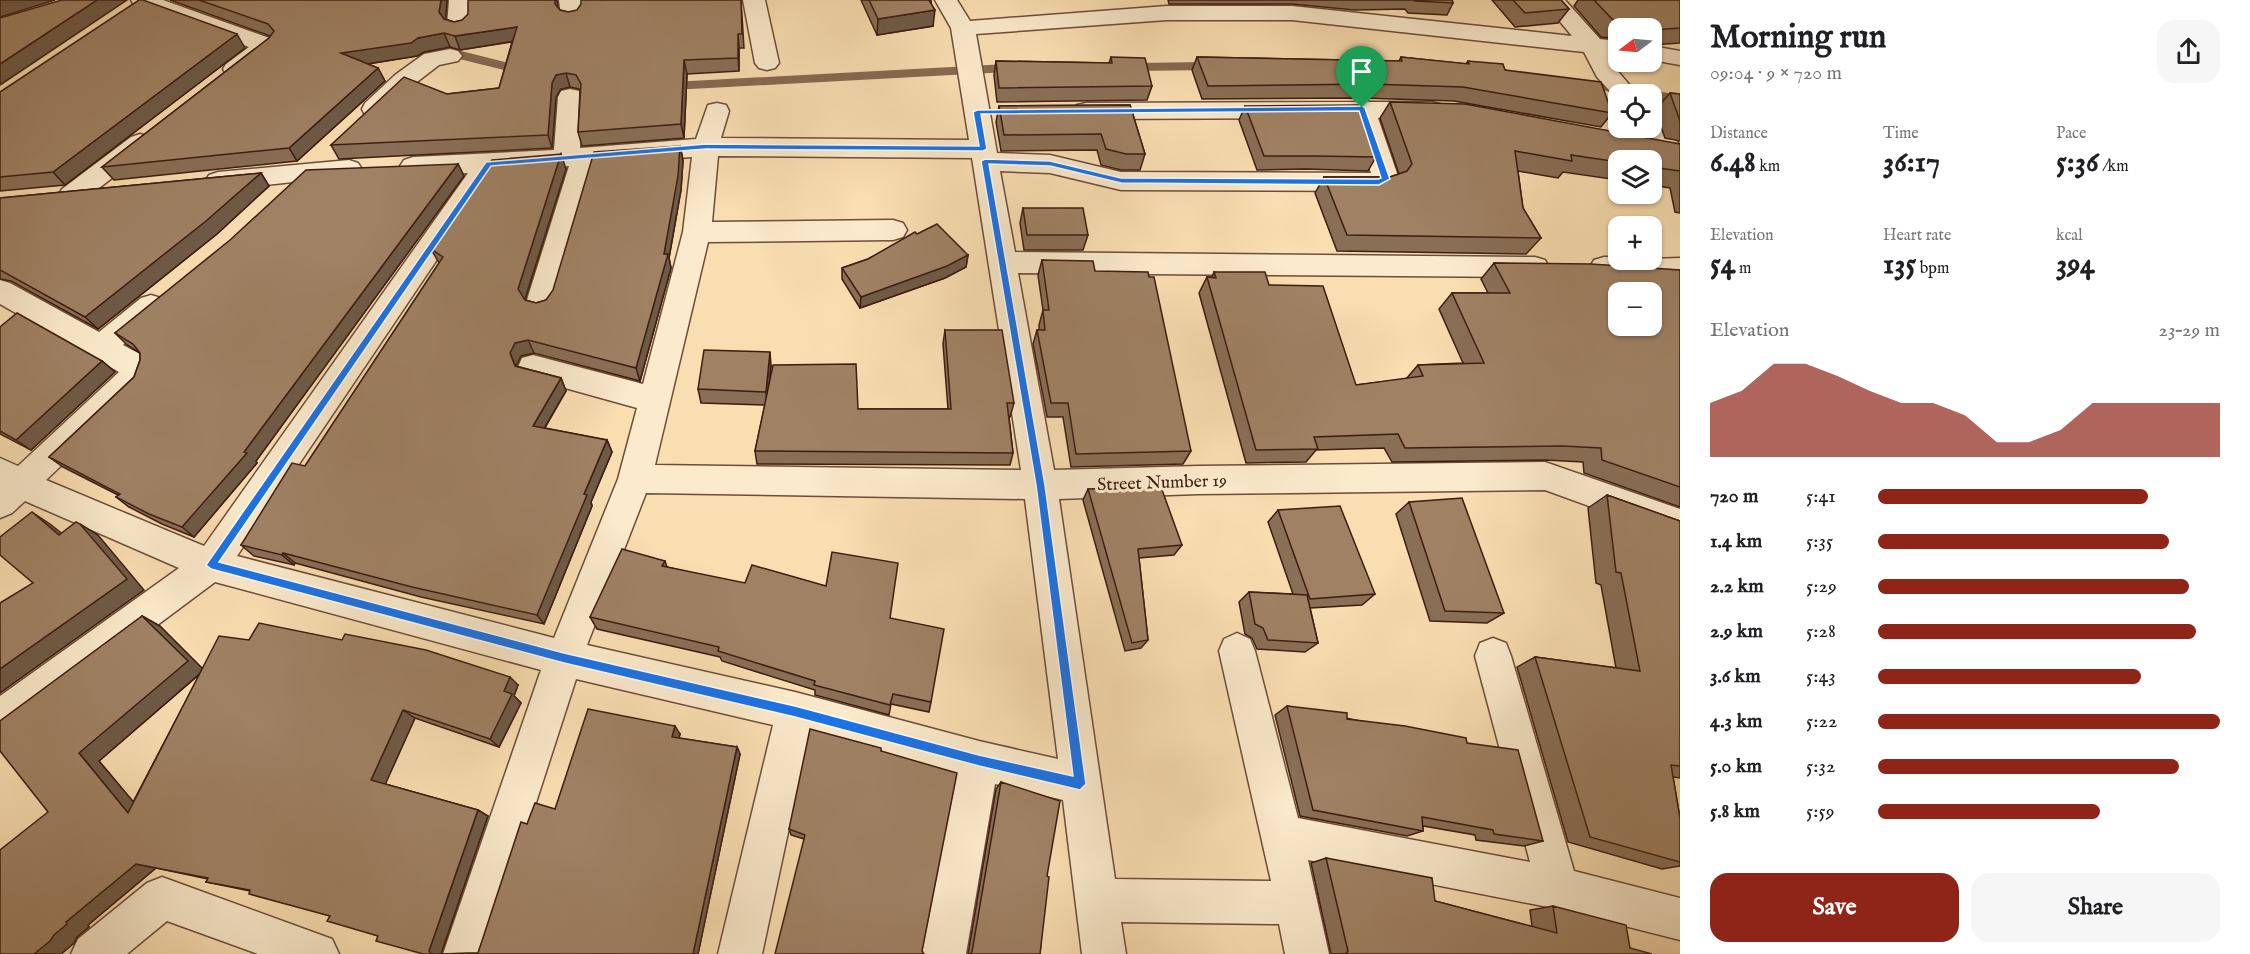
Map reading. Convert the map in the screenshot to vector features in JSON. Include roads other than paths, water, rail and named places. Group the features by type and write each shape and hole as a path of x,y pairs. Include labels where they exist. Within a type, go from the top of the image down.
{"street":[{"path":"459,26 460,0"},
{"path":"754,0 767,63"},
{"path":"946,0 963,28 988,112 984,155 1041,485 1104,954"},
{"path":"1553,0 1592,44 1606,72 1616,84"},
{"path":"138,6 267,45 220,81"},
{"path":"963,28 1167,13 1289,7 1608,46"},
{"path":"1662,55 1680,58"},
{"path":"358,124 404,80 432,59 450,56"},
{"path":"542,303 575,157 570,97"},
{"path":"1058,111 1362,108 1454,111"},
{"path":"189,184 307,172 488,164 706,147 984,155 1050,164 1121,181 1379,182 1386,179 1362,108"},
{"path":"465,954 564,658 635,479 697,232 706,147 717,111"},
{"path":"119,191 60,197 155,131"},
{"path":"1649,138 1675,151"},
{"path":"272,203 333,148"},
{"path":"0,719 211,565 488,164"},
{"path":"697,232 893,230"},
{"path":"1002,262 1680,268"},
{"path":"99,348 173,288"},
{"path":"0,291 19,316 99,348 135,366 136,371 134,378 7,487 211,565 564,658 795,711 979,761 1080,784"},
{"path":"533,367 655,400"},
{"name":"Street Number 19","path":"635,479 1041,485 1198,480 1545,476 1680,524"},
{"path":"1237,651 1282,835 1307,954"},
{"path":"1493,656 1558,888"},
{"path":"740,954 795,711"},
{"path":"944,954 979,761"},
{"path":"1282,835 1558,888 1680,919"},
{"path":"93,954 162,898 317,954"},
{"path":"1096,900 1297,903"}],"waterway":[{"path":"424,46 517,69"},
{"path":"1134,67 1208,66"},
{"path":"672,86 1007,68"},
{"path":"1589,84 1680,99"}]}
